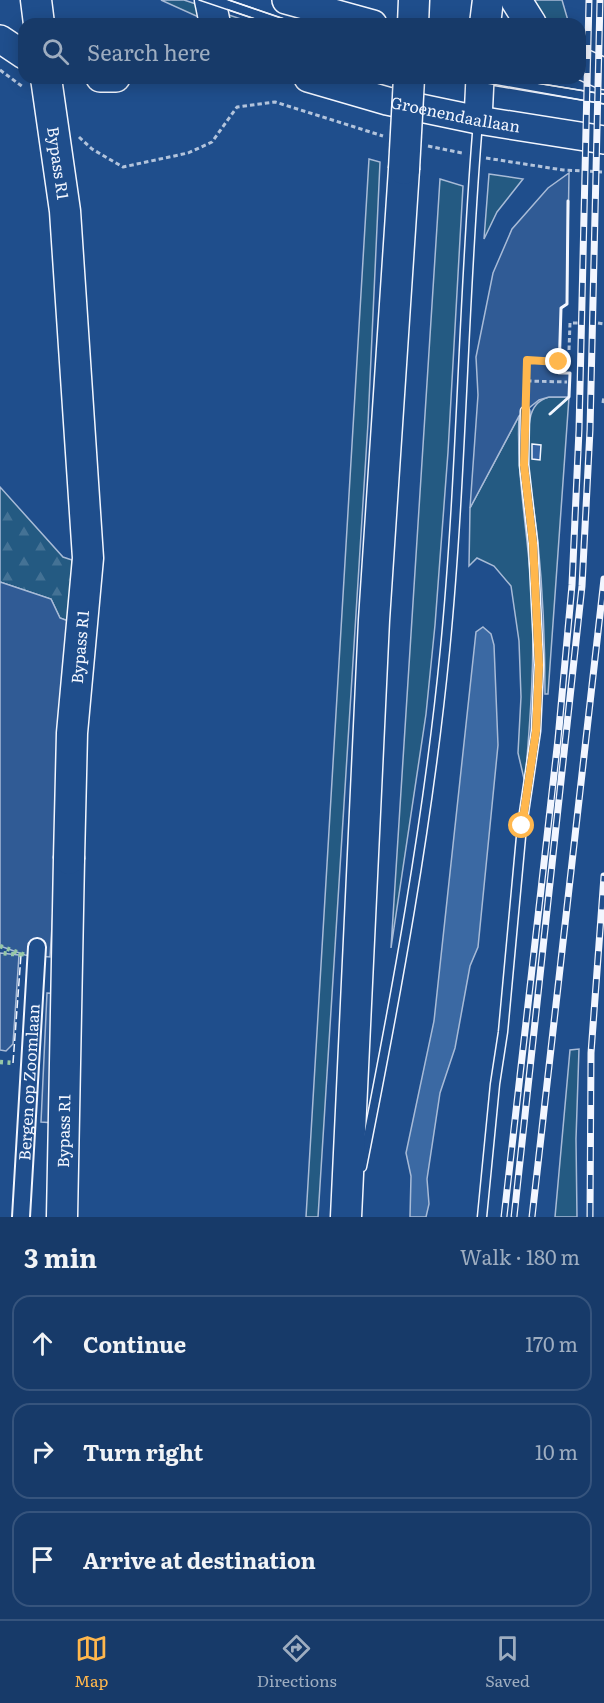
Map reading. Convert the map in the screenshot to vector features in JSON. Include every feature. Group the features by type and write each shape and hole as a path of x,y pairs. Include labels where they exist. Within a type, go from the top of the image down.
{"highway":[{"path":"36,0 38,18"},
{"path":"212,0 214,18"},
{"path":"413,18 414,0"},
{"path":"486,18 488,0"},
{"path":"516,0 527,18"},
{"path":"586,66 604,76"},
{"path":"351,1206 374,620 411,156 409,84"},
{"name":"Bypass R1","path":"38,86 65,211 88,558 72,733 62,1217"}],"main road":[{"path":"286,0 351,18"},
{"path":"0,39 18,51"},
{"path":"586,74 604,76"},
{"name":"Groenendaallaan","path":"329,84 387,101 478,120 604,140"},
{"path":"478,120 479,84"}],"street":[{"name":"Bergen op Zoomlaan","path":"21,1217 38,947"}],"lane":[{"path":"212,0 266,18"},
{"path":"515,84 604,99"},
{"path":"361,1172 388,1035 428,801 445,650 478,120"},
{"path":"482,1217 495,1084 504,1032 522,826 536,731 539,665 533,543 524,465 525,411"},
{"path":"351,1206 352,1217"}],"path":[{"path":"0,70 18,78"},
{"path":"74,133 92,149 123,167 188,153 212,142 237,107 257,102 275,102 385,137"},
{"path":"411,156 475,156 563,170 604,172"},
{"path":"570,350 570,323 578,323"},
{"path":"598,324 604,324"},
{"path":"525,411 527,360 559,362"},
{"path":"526,381 567,382"},
{"path":"603,403 604,396"}],"green space":[{"path":"161,0 184,0 238,18 201,18"},
{"path":"525,0 562,0 567,18 538,18"},
{"path":"369,159 380,162 368,423 318,1217 306,1217"},
{"path":"489,174 523,179 497,212 484,239"},
{"path":"440,179 463,186 448,452 426,714 391,948"},
{"path":"549,397 569,397 548,694 545,694 541,581 530,481 528,434 532,411 539,402"},
{"path":"519,416 519,462 533,622 532,691 525,783 518,753 521,697 519,641 511,586 494,566 477,558 469,566 470,508"},
{"path":"0,487 63,557 72,560 71,622 60,618 51,599 0,582"},
{"path":"579,1049 576,1139 577,1217 555,1217 570,1050"}],"shaded area":[{"path":"569,173 567,304 561,309 559,372 570,373 569,397 549,397 539,400 519,416 470,508 478,395 476,357 493,273 512,229 548,188"},
{"path":"0,582 51,599 60,618 71,622 50,957 25,955 0,946"},
{"path":"483,627 491,634 494,645 498,745 478,947 470,966 455,1048 440,1093 427,1179 429,1204 426,1217 410,1217 411,1176 406,1153 434,1021 476,632"},
{"path":"0,953 19,955 13,1044 6,1051 0,1050"},
{"path":"47,993 63,994 55,1123 41,1122"}],"building":[{"path":"532,444 541,445 540,460 532,459"}],"tram line":[{"path":"199,0 252,18"},
{"path":"229,0 282,18"},
{"path":"492,84 604,104"},
{"path":"542,84 604,94"}],"railway":[{"path":"504,1217 558,739 572,585 579,430 589,0"},
{"path":"514,1217 582,586 590,430 600,0"},
{"path":"532,1217 604,579"},
{"path":"590,1217 591,1053 604,876"}],"hedge":[{"path":"0,946 25,955 0,953"},
{"path":"0,1062 13,1063"}],"fence":[{"path":"13,1063 21,955"}],"wall":[{"path":"550,414 569,397 570,373 559,373 561,308 567,304 568,201"}],"route":[{"path":"522,826 536,731 539,665 533,543 524,465 527,360 559,362"}]}
